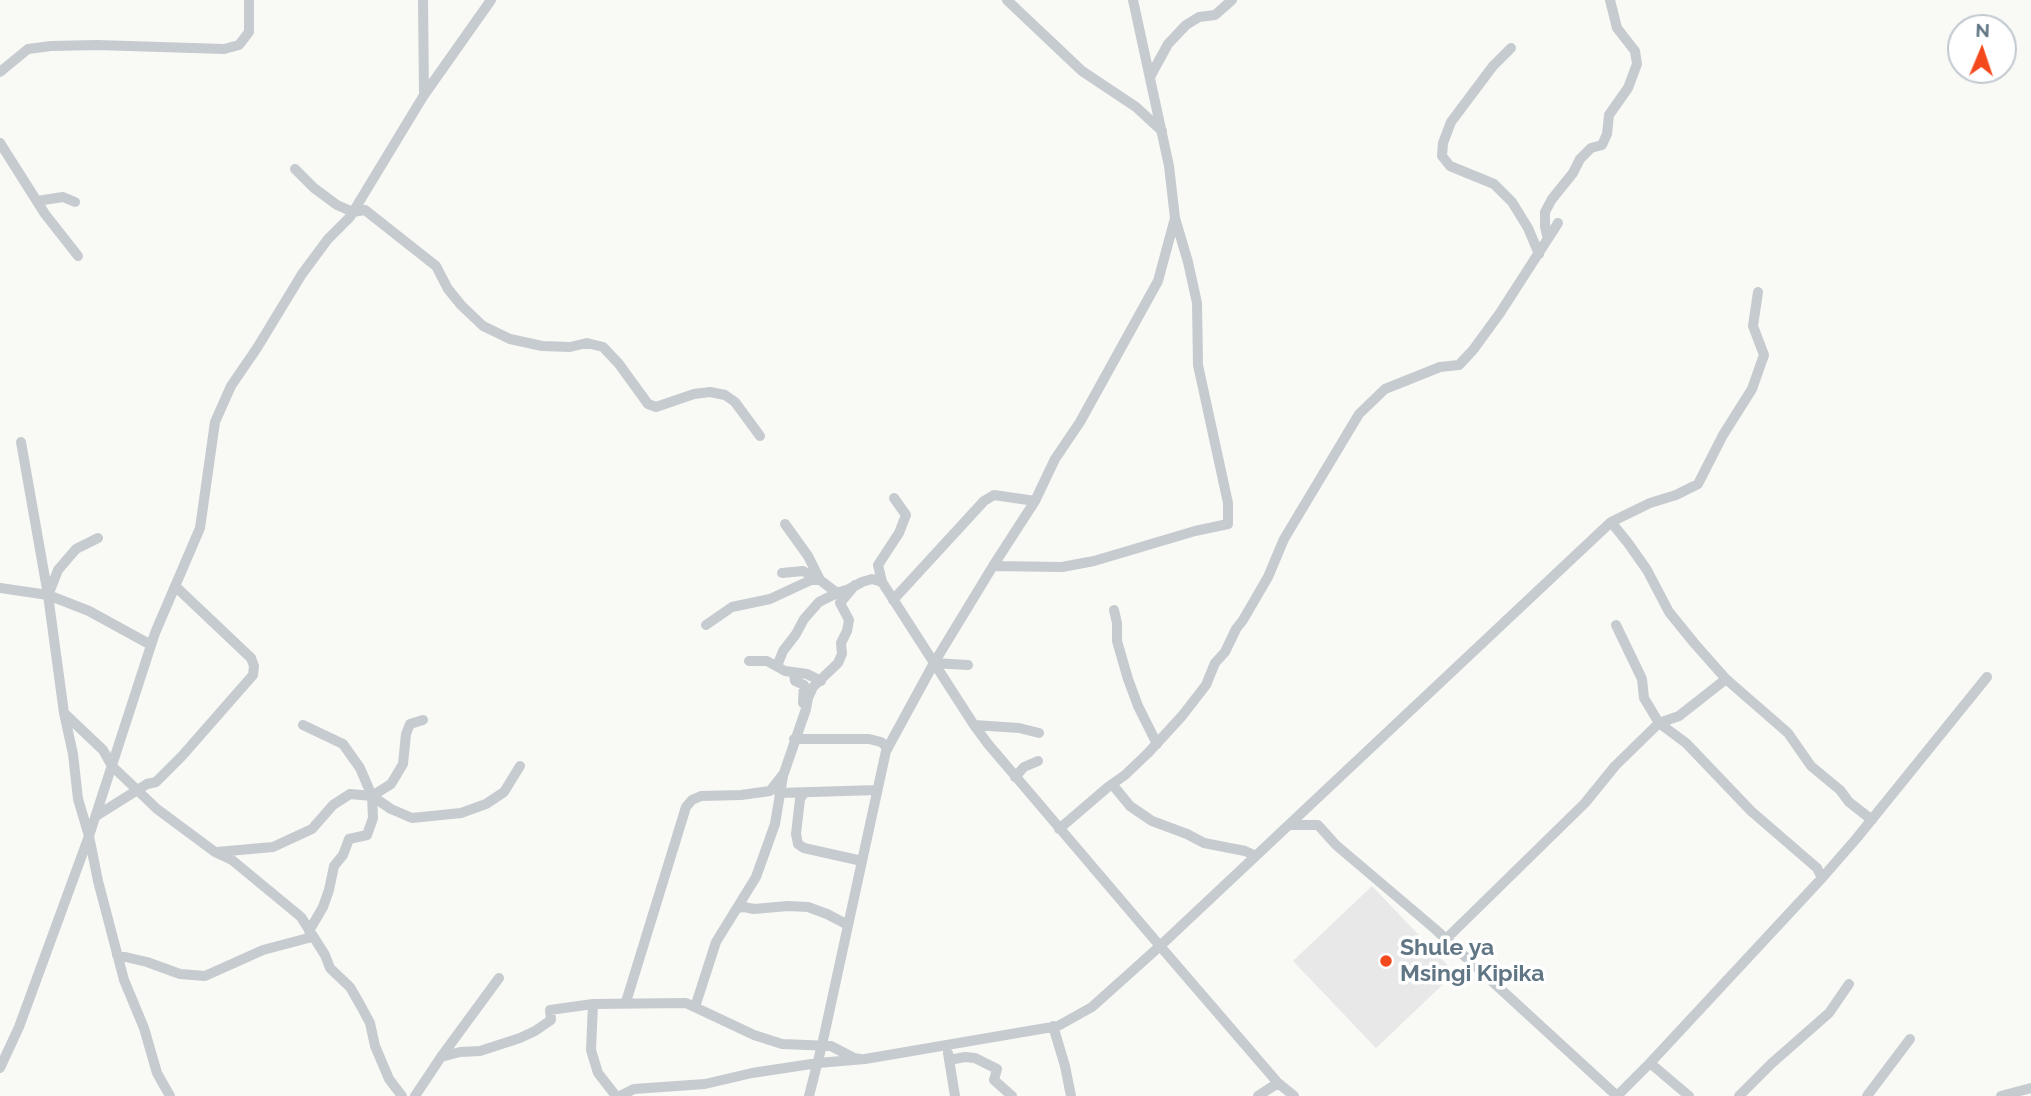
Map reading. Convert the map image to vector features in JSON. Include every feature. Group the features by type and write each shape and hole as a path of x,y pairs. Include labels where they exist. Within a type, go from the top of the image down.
{"street":[{"path":"0,72 27,49 51,46 224,49 239,45 248,32 249,0"},
{"path":"423,0 424,95"},
{"path":"0,1068 19,1027 89,836 151,645 200,527 215,422 230,386 257,348 302,274 328,239 359,211 363,196 424,95 491,0"},
{"path":"1007,0 1082,71 1136,107 1162,131"},
{"path":"993,566 1062,567 1094,561 1228,524 1228,503 1198,365 1197,303 1175,218 1170,168 1133,0"},
{"path":"1150,77 1168,44 1185,25 1199,17 1215,15 1233,0"},
{"path":"1548,239 1545,212 1580,159 1591,148 1602,145 1609,115 1628,89 1637,64 1635,51 1617,28 1610,0"},
{"path":"1511,48 1466,100 1451,122 1443,142 1442,156 1450,166 1494,184 1511,202 1528,228 1539,254"},
{"path":"0,143 45,214 78,256"},
{"path":"295,169 337,205 359,211 436,266 448,289 483,326 510,339 542,346 570,347 586,343 603,347 648,404 656,407 694,394 710,392 725,395 735,402 760,436"},
{"path":"37,201 63,197 75,202"},
{"path":"809,1096 888,748 934,663 1035,500 1055,459 1080,422 1158,281 1175,218"},
{"path":"1059,829 1125,775 1157,744 1206,685 1215,663 1225,652 1268,577 1283,538 1359,414 1385,389 1440,367 1459,365 1500,313 1558,223"},
{"path":"593,1004 591,1050 598,1073 618,1096 705,1084 752,1073 865,1059 1018,1034 1053,1026 1092,1007 1291,825 1611,522 1698,484 1723,435 1752,389 1764,355 1752,326 1758,292"},
{"path":"21,442 48,595 78,799 124,980 144,1028 158,1073 170,1096"},
{"path":"893,600 984,501 993,495 1035,500"},
{"path":"894,498 906,515 899,533 878,565 882,582 974,724 1059,829 1278,1083 1294,1096"},
{"path":"1611,522 1647,570 1670,612 1726,679 1787,733 1811,766 1872,820"},
{"path":"785,524 808,556 820,580"},
{"path":"48,595 58,570 76,549 98,538"},
{"path":"695,1007 716,942 756,877 775,824 784,773 808,698 813,687 838,663 842,654 841,643 847,631 849,620 838,598 820,580 803,571 782,573"},
{"path":"777,666 783,651 804,619 819,602 838,598 855,585 872,579 882,582"},
{"path":"706,625 732,607 770,599 811,580 820,580"},
{"path":"95,817 137,789 156,782 253,675 251,658 175,586"},
{"path":"0,588 48,595 89,611 151,645"},
{"path":"1114,610 1117,641 1128,679 1157,744"},
{"path":"1616,625 1642,679 1644,698 1659,723 1686,743 1751,811 1817,868 1822,877"},
{"path":"749,661 767,661 785,671 807,674 821,681"},
{"path":"934,663 968,665"},
{"path":"794,674 795,681 804,685 803,704 806,709"},
{"path":"1291,825 1318,825 1336,845 1446,939 1617,1096 1822,877 1872,820 1987,677"},
{"path":"1446,939 1585,803 1615,766 1659,723 1679,716 1726,679"},
{"path":"64,713 103,750 112,766 157,809 215,852 232,860 301,917 330,968 350,987 362,1007 370,1023 374,1046 389,1079 402,1096"},
{"path":"372,796 391,785 403,764 406,734 410,724 423,720"},
{"path":"974,724 1019,728 1039,733"},
{"path":"117,955 180,974 205,976 263,950 311,934 329,890 334,866 343,855 349,839 367,835 373,818 372,796 360,768 343,744 303,725"},
{"path":"794,739 869,739 881,741 888,748"},
{"path":"1015,776 1024,767 1038,761"},
{"path":"215,852 273,847 312,829 333,805 350,794 372,796 391,809 412,818 461,813 486,804 504,792 520,766"},
{"path":"626,1002 686,807 701,796 741,795 770,790 784,773"},
{"path":"1112,784 1130,806 1152,821 1204,843 1245,851 1256,856"},
{"path":"779,793 877,790"},
{"path":"804,793 800,799 796,834 798,844 804,848 862,861"},
{"path":"737,908 808,907 848,926"},
{"path":"415,1096 499,978"},
{"path":"1739,1096 1829,1013 1849,985"},
{"path":"441,1057 460,1052 480,1052 520,1038 551,1020 550,1010 626,1002 686,1003 754,1035 782,1044 831,1046 855,1058 865,1059"},
{"path":"1053,1026 1071,1096"},
{"path":"1867,1096 1910,1039"},
{"path":"947,1044 955,1096"},
{"path":"949,1060 975,1058 996,1069 994,1080 1012,1096"},
{"path":"1650,1063 1689,1096"},
{"path":"1258,1096 1278,1083"},
{"path":"2001,1096 2031,1088"}],"shaded area":[{"path":"1372,886 1455,973 1376,1048 1293,961"}],"place":[{"name":"Shule ya Msingi Kipika","path":"1386,961"}]}
